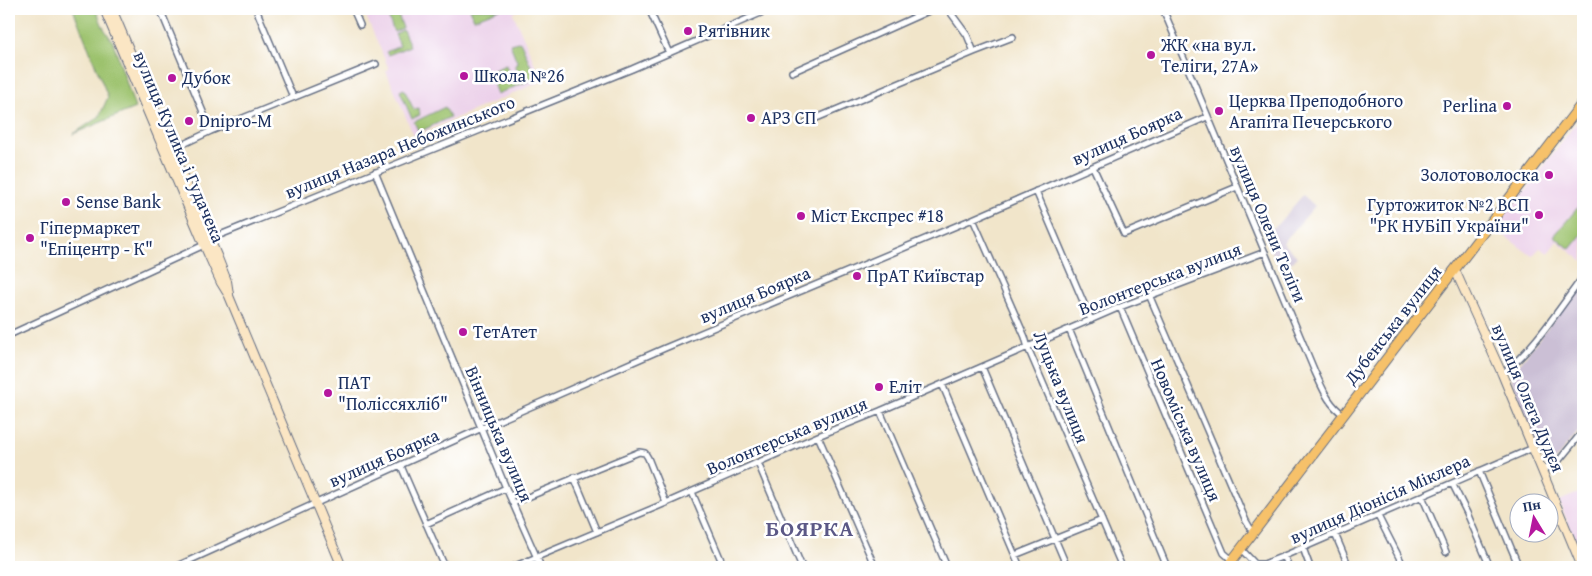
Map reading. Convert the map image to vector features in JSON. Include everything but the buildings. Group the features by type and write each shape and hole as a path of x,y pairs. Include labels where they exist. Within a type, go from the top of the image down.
{"main road":[{"name":"вулиця Кулика і Гудачека","path":"104,9 207,243"},
{"name":"вулиця Кулика і Гудачека","path":"112,9 171,150 221,283 229,296 342,567"},
{"name":"Дубенська вулиця","path":"1229,563 1344,416 1583,102"},
{"name":"вулиця Олега Дудєя","path":"1456,270 1502,374 1582,567"}],"street":[{"path":"160,9 211,131"},
{"path":"256,9 293,97"},
{"path":"353,9 360,26"},
{"path":"649,9 669,53"},
{"name":"вулиця Назара Небожинського","path":"9,335 207,243 220,235 669,53 770,9"},
{"path":"792,72 933,9"},
{"path":"948,9 966,35 974,52"},
{"name":"вулиця Олени Теліги","path":"1163,9 1327,399 1334,409 1344,416"},
{"path":"807,122 1013,37"},
{"path":"171,150 211,131 376,64"},
{"name":"вулиця Боярка","path":"174,567 665,348 973,219 1207,117"},
{"path":"1093,167 1124,234 1237,187"},
{"name":"Вінницька вулиця","path":"375,172 506,488 541,567"},
{"path":"1036,191 1091,320"},
{"name":"Луцька вулиця","path":"973,219 1122,567"},
{"name":"Волонтерська вулиця","path":"513,567 666,504 818,436 1028,348 1120,307 1265,252"},
{"path":"1502,374 1513,366 1537,338 1583,277"},
{"path":"1150,297 1246,521 1253,533"},
{"name":"Новоміська вулиця","path":"1120,307 1229,563"},
{"path":"1069,329 1167,567"},
{"path":"982,367 1067,567"},
{"path":"942,384 1020,567"},
{"path":"880,411 947,567"},
{"path":"1542,470 1556,464 1583,431"},
{"path":"818,436 874,567"},
{"name":"вулиця Діонісія Міклера","path":"1241,549 1258,566 1264,564 1533,448"},
{"path":"513,503 639,452 645,453 666,504"},
{"path":"758,463 802,567"},
{"path":"401,466 445,567"},
{"path":"1479,471 1519,567"},
{"path":"574,477 597,532"},
{"path":"1452,483 1490,567"},
{"path":"426,524 506,488"},
{"path":"692,492 724,567"},
{"path":"1422,496 1446,552"},
{"path":"1378,516 1404,567"},
{"path":"1015,555 1102,520"},
{"path":"1335,534 1349,567"},
{"path":"1302,548 1310,567"},
{"path":"1284,556 1289,567"}],"shaded area":[{"name":"Школа №26","path":"363,9 521,9 513,13 542,81 414,136 386,71 389,69"},
{"path":"1575,124 1583,130 1583,262 1557,241 1548,253 1540,248 1532,256 1494,228 1510,207 1518,201"},
{"path":"1303,195 1315,206 1283,243 1297,256 1294,261 1279,268 1264,234 1276,226"},
{"path":"1583,282 1583,426 1554,461 1547,462 1543,460 1510,376"},
{"path":"1583,491 1583,559 1560,503 1560,501"}],"green space":[{"path":"73,9 96,9 103,27 113,42 135,108 73,134 99,117 108,97"},
{"path":"385,9 405,9 397,12 403,28 394,32"},
{"path":"470,9 500,9 474,19"},
{"path":"403,30 410,46 388,55 386,52 400,46 395,34"},
{"path":"521,43 536,78 497,94 489,72 506,65 512,82 521,79 515,65 518,64 510,44"},
{"path":"404,89 414,110 418,108 420,115 412,119 400,91"},
{"path":"445,107 450,117 419,132 414,122"},
{"path":"1580,205 1583,208 1583,233 1570,249 1554,236"}],"place":[{"name":"Рятівник","path":"688,31"},
{"name":"ЖК «на вул. Теліги, 27А»","path":"1151,55"},
{"name":"Школа №26","path":"464,76"},
{"name":"Дубок","path":"172,78"},
{"name":"Perlina","path":"1507,106"},
{"name":"Церква Преподобного Агапіта Печерського","path":"1219,111"},
{"name":"АРЗ СП","path":"751,118"},
{"name":"Dnipro-M","path":"189,121"},
{"name":"Золотоволоска","path":"1549,175"},
{"name":"Sense Bank","path":"66,202"},
{"name":"Гуртожиток №2 ВСП \"РК НУБіП України\"","path":"1539,215"},
{"name":"Міст Експрес #18","path":"801,216"},
{"name":"Гіпермаркет \"Епіцентр - К\"","path":"30,238"},
{"name":"ПрАТ Київстар","path":"857,276"},
{"name":"ТетАтет","path":"463,332"},
{"name":"Еліт","path":"879,387"},
{"name":"ПАТ \"Поліссяхліб\"","path":"328,393"}],"district":[{"name":"БОЯРКА","path":"810,528"}]}
